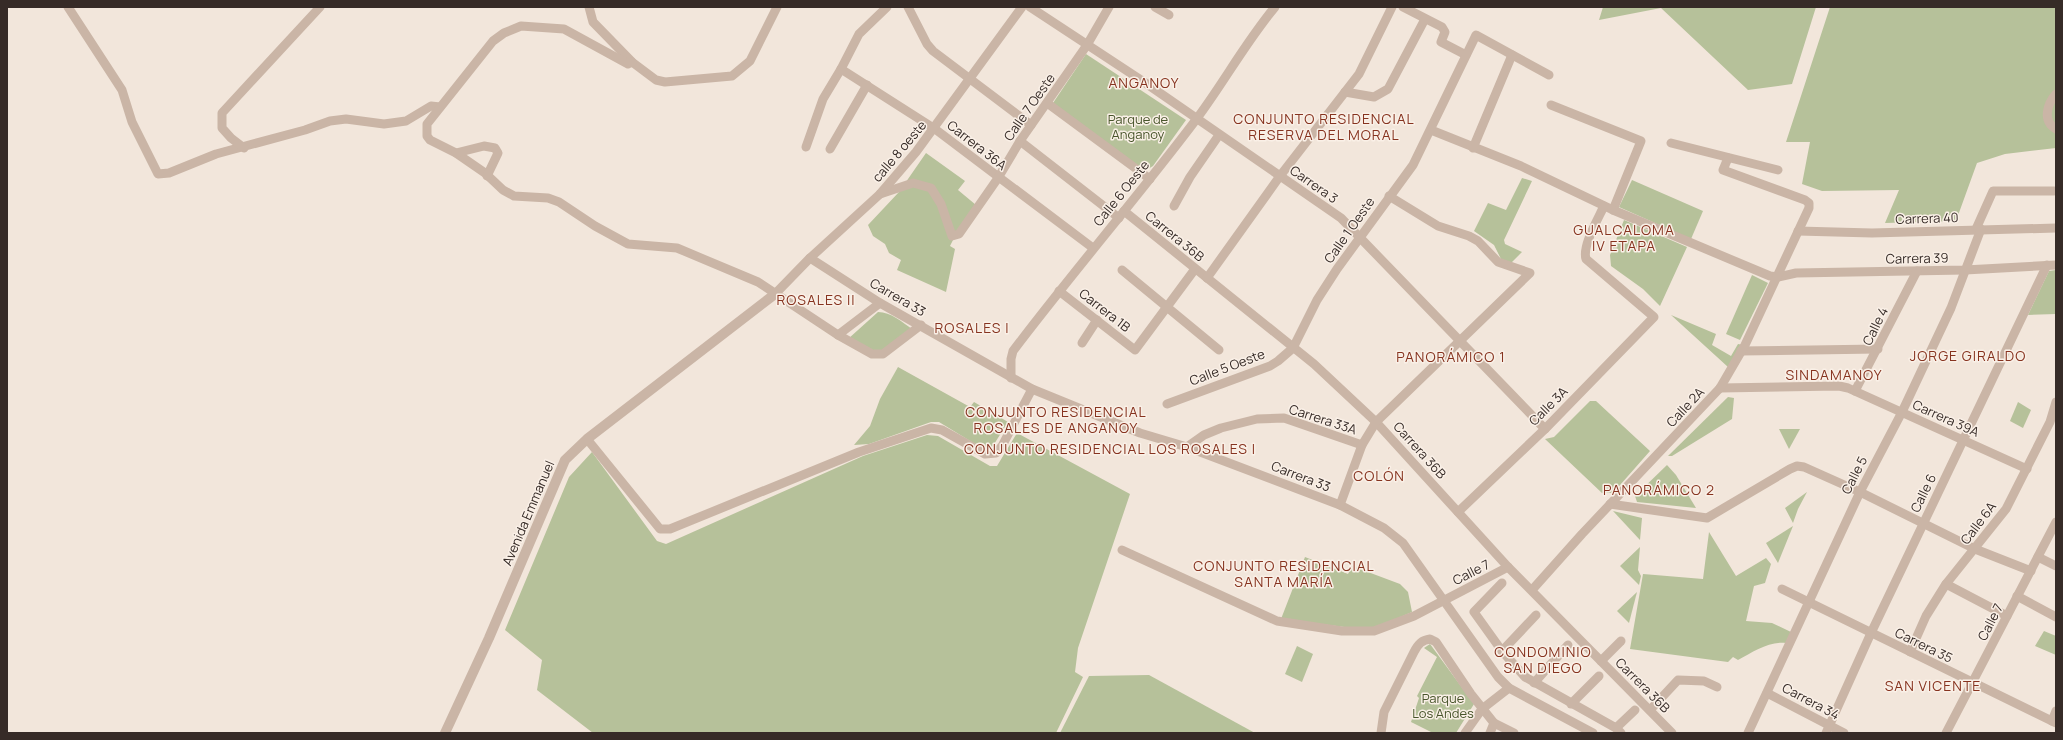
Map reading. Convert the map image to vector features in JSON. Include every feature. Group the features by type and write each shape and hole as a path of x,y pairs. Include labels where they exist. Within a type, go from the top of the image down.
{"street":[{"path":"68,7 122,90 132,122 158,174 169,173 216,154 244,148 330,121 346,119 384,124 406,121 431,106 440,106"},
{"path":"244,148 231,138 222,128 222,113 320,7"},
{"path":"589,7 593,22 632,62 656,80 665,82 732,76 750,61 777,7"},
{"path":"806,147 823,99 842,69 859,34 887,7"},
{"path":"908,7 927,44 970,80 1031,125"},
{"name":"calle 8 oeste","path":"777,295 810,258 880,194 935,129 1022,7"},
{"name":"Carrera 3","path":"1030,7 1341,218 1360,236 1459,342 1545,429"},
{"name":"Calle 7 Oeste","path":"880,194 913,183 931,188 941,204 952,236 956,237 998,178 1020,141 1087,46 1110,7"},
{"path":"1155,7 1169,15"},
{"name":"Calle 6 Oeste","path":"1011,378 1011,359 1013,352 1059,291 1150,179 1196,119 1260,25 1275,7"},
{"path":"1207,278 1280,176 1359,74 1392,7"},
{"path":"1403,7 1444,29 1446,32 1442,42 1466,55"},
{"path":"1345,92 1374,97 1388,89 1426,19"},
{"path":"632,62 628,64 564,29 521,26 504,33 493,41 427,124 427,136 430,140 456,153 503,190 514,196 548,198 559,202 595,226 628,244 677,248 758,282 838,335 872,354 883,354 921,325"},
{"name":"Calle 1 Oeste","path":"1293,348 1318,300 1360,236 1413,165 1476,35 1512,55"},
{"path":"1473,148 1512,55 1549,74"},
{"name":"Carrera 36A","path":"842,69 935,129 998,178 1093,248"},
{"path":"830,149 867,85"},
{"path":"2056,94 2049,103 2046,114 2049,122 2056,129"},
{"path":"1047,103 1150,179"},
{"path":"1551,105 1641,141 1608,208"},
{"path":"1431,130 1521,166 1608,208 1763,274 1778,277"},
{"path":"1174,206 1190,177 1219,135"},
{"name":"Carrera 36B","path":"1020,141 1122,214 1207,278 1314,364 1376,422 1508,567 1672,733"},
{"path":"1671,143 1778,170"},
{"path":"456,153 484,146 495,148 498,153 487,176"},
{"name":"Calle 2A","path":"1532,590 1610,504 1720,388 1741,351 1778,277 1809,208 1809,203 1805,200 1722,170 1728,158"},
{"name":"Calle 5","path":"1748,733 1860,492 1902,412 1950,308 1993,191 2054,191"},
{"path":"1340,505 1362,445 1376,422 1530,273 1498,262 1478,241 1469,236 1438,226 1389,196"},
{"name":"Calle 3A","path":"1458,512 1545,429 1654,317 1586,260 1584,254 1590,238 1608,208"},
{"name":"Carrera 40","path":"1798,232 1872,233 2056,228"},
{"name":"Carrera 33","path":"810,258 880,303 1032,389 1140,433 1187,447 1340,505 1384,528 1403,543 1498,676 1509,688 1593,733"},
{"name":"Carrera 39","path":"1778,277 1796,273 1917,272 2051,265"},
{"name":"Calle 6","path":"1827,729 1922,524 2051,265"},
{"path":"1166,306 1195,269"},
{"path":"1122,270 1219,350"},
{"name":"Calle 4","path":"1855,391 1878,350 1917,272"},
{"name":"Carrera 1B","path":"1059,291 1135,350 1166,306"},
{"name":"Avenida Emmanuel","path":"445,733 565,460 777,295"},
{"path":"838,335 880,303"},
{"path":"1082,343 1097,320"},
{"name":"Calle 5 Oeste","path":"1167,404 1270,366 1278,362 1293,348"},
{"path":"1741,351 1878,350"},
{"name":"Carrera 39A","path":"1720,388 1839,386 1855,391 1964,439 2027,469"},
{"path":"588,441 660,529 670,529 852,455 931,428 942,430 985,454 996,453 1002,446 1032,389"},
{"name":"Calle 6A","path":"1910,652 1926,616 1946,584 2006,509 2050,422 2056,402"},
{"name":"Carrera 33A","path":"1187,447 1204,435 1220,428 1257,419 1284,418 1362,445"},
{"name":"Avenida Emmanuel","path":"451,733 569,462 588,441"},
{"path":"1610,504 1707,518 1797,466 1804,467 1860,492 1975,549 2030,571"},
{"name":"Calle 7","path":"1946,733 2056,523"},
{"name":"Calle 7","path":"1122,550 1270,618 1342,631 1374,631 1414,616 1508,567"},
{"path":"2038,556 2056,566"},
{"path":"1502,583 1474,612 1516,669 1534,683 1619,730 1635,710"},
{"path":"1946,584 2007,616"},
{"name":"Carrera 35","path":"1782,589 1810,601 1871,633 2054,722"},
{"path":"2017,596 2056,617"},
{"path":"1502,652 1536,615"},
{"path":"1381,733 1384,712 1414,652 1418,645 1424,640 1430,639 1436,642 1482,709 1494,723 1514,733"},
{"path":"1601,661 1621,641"},
{"path":"1534,683 1568,645"},
{"path":"1571,704 1600,676"},
{"path":"1650,710 1678,680 1704,681 1717,687"},
{"path":"1465,733 1482,709 1509,688"},
{"name":"Carrera 34","path":"1767,693 1827,729 1844,733"},
{"path":"2054,722 2056,712"},
{"path":"1490,733 1494,723"}],"green space":[{"path":"1603,7 1816,7 1792,84 1748,90 1661,8 1599,20"},
{"path":"1830,7 2056,7 2056,148 2005,154 1977,163 1956,221 1885,223 1899,190 1822,191 1802,184 1810,142 1786,142"},
{"name":"Parque de Anganoy","path":"1086,54 1186,120 1153,166 1143,172 1053,103"},
{"path":"926,153 965,181 958,190 976,205 958,230 950,246 955,249 946,292 897,270 901,260 889,253 885,244 873,236 868,225 899,192"},
{"path":"1522,178 1532,181 1504,240 1505,244 1522,252 1511,263 1501,259 1494,245 1474,231 1488,203 1506,210"},
{"path":"1632,180 1703,211 1691,239 1619,207"},
{"path":"1624,220 1687,247 1660,306 1643,289 1611,266 1610,255"},
{"path":"2056,270 2056,314 2028,315 2049,271"},
{"path":"1752,275 1768,283 1740,340 1726,334"},
{"path":"878,312 883,312 892,316 912,329 878,353 848,339"},
{"path":"1671,315 1716,334 1712,345 1731,356 1738,344 1743,345 1728,367"},
{"path":"898,367 970,407 974,402 1008,422 991,449 985,450 939,422 931,422 869,444 854,445 870,426 880,399"},
{"path":"1728,397 1734,398 1732,419 1672,456 1668,456"},
{"path":"1590,401 1596,401 1650,451 1613,493 1602,493 1545,439 1554,437"},
{"path":"2018,402 2031,410 2023,428 2010,421"},
{"path":"1779,429 1800,429 1789,449"},
{"path":"1017,433 1130,494 1078,648 1075,672 1083,677 1056,733 593,733 537,690 542,660 505,630 569,477 592,452 657,541 666,544 863,456 927,435 938,436 990,466 997,466"},
{"path":"1667,465 1676,475 1696,508 1637,502 1635,496"},
{"path":"1807,492 1798,509 1793,523 1785,508"},
{"path":"1613,511 1642,518 1640,540"},
{"path":"1793,526 1778,563 1766,543"},
{"path":"1709,532 1736,576 1766,558 1771,564 1765,583 1754,586 1746,621 1772,623 1791,632 1786,643 1767,645 1738,660 1733,657 1728,662 1630,649 1643,574 1703,579"},
{"path":"1640,547 1638,570 1641,576 1639,585 1620,566"},
{"path":"1305,557 1348,574 1352,566 1400,584 1408,592 1412,612 1375,628 1360,629 1281,619"},
{"path":"1637,592 1629,623 1617,611"},
{"path":"2044,631 2056,636 2056,655 2035,646"},
{"name":"Parque Los Andes","path":"1430,644 1474,704 1456,733 1433,733 1411,722 1419,698 1417,696 1437,657 1424,648"},
{"path":"1297,646 1313,654 1302,682 1285,674"},
{"path":"1149,675 1255,733 1060,733 1089,676"}],"district":[{"name":"ANGANOY","path":"1144,82"},
{"name":"CONJUNTO RESIDENCIAL RESERVA DEL MORAL","path":"1324,126"},
{"name":"GUALCALOMA IV ETAPA","path":"1624,238"},
{"name":"ROSALES II","path":"816,299"},
{"name":"ROSALES I","path":"972,327"},
{"name":"JORGE GIRALDO","path":"1968,355"},
{"name":"PANORÁMICO 1","path":"1451,356"},
{"name":"SINDAMANOY","path":"1834,374"},
{"name":"CONJUNTO RESIDENCIAL ROSALES DE ANGANOY","path":"1056,420"},
{"name":"CONJUNTO RESIDENCIAL LOS ROSALES I","path":"1110,448"},
{"name":"COLÓN","path":"1379,475"},
{"name":"PANORÁMICO 2","path":"1659,489"},
{"name":"CONJUNTO RESIDENCIAL SANTA MARÍA","path":"1284,574"},
{"name":"CONDOMINIO SAN DIEGO","path":"1543,660"},
{"name":"SAN VICENTE","path":"1933,685"}]}
